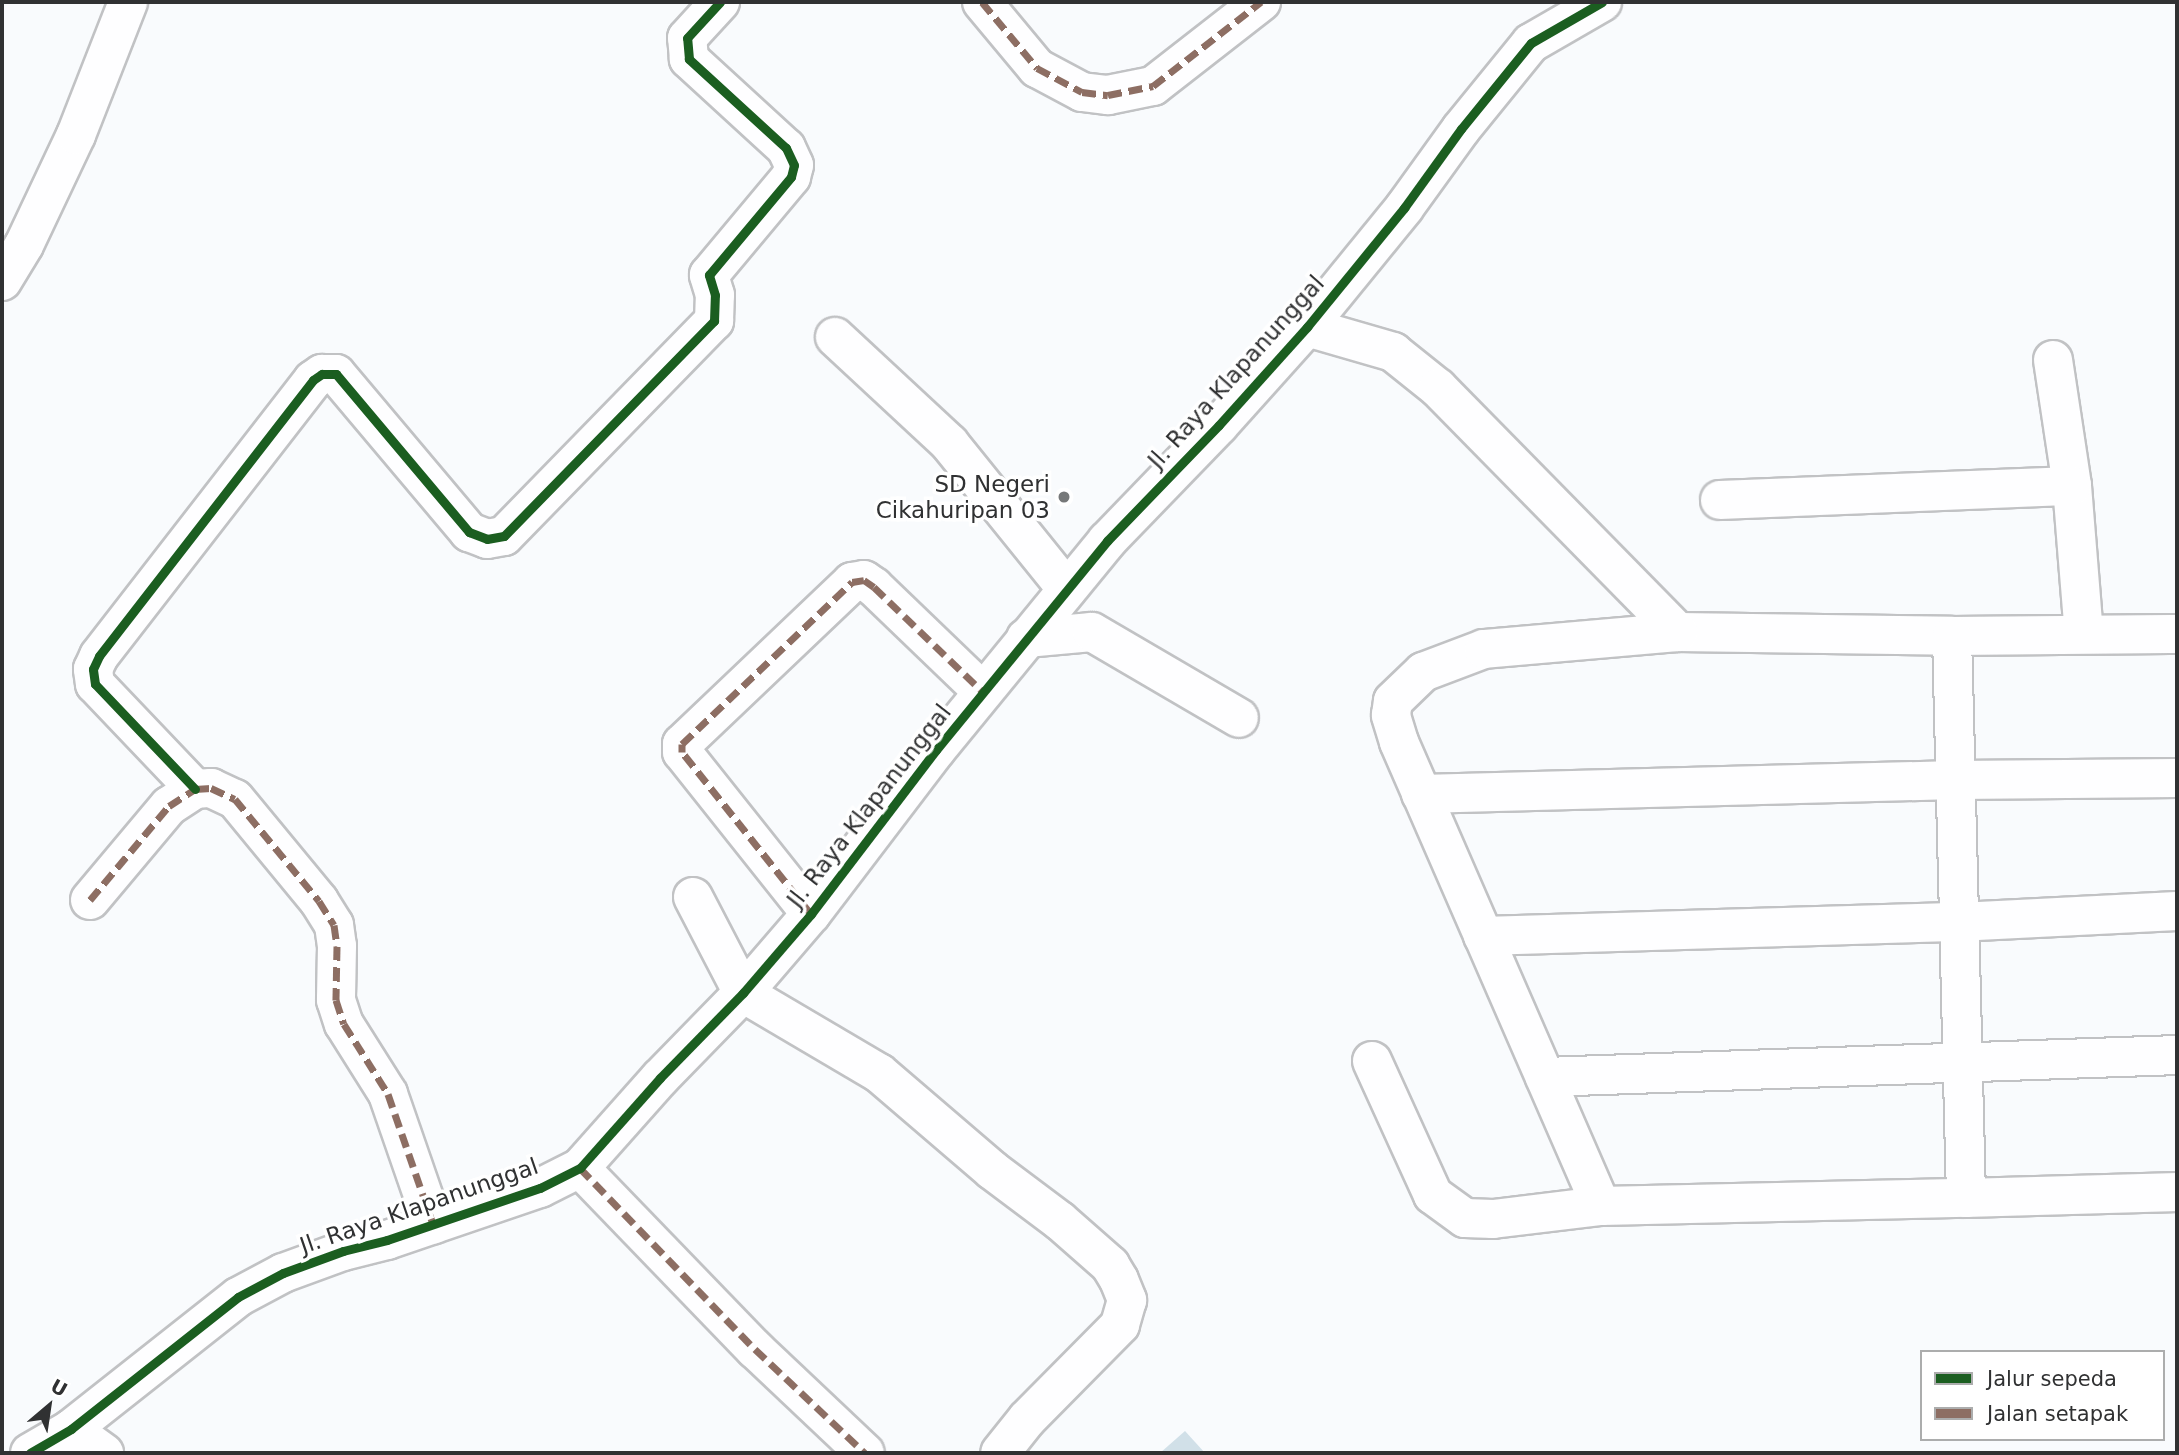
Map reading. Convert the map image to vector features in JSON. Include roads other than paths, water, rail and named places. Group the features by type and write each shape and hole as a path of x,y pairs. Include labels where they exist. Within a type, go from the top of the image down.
{"street":[{"path":"2,281 24,245 76,135 128,2"},
{"path":"195,789 95,684 93,669 99,656 313,380 322,374 336,374 469,532 487,539 504,536 714,321 715,295 709,275 791,177 794,165 786,148 689,59 687,38 720,2"},
{"path":"982,2 1037,68 1082,92 1108,95 1153,86 1261,2"},
{"name":"Jl. Raya Klapanunggal","path":"30,1453 71,1429 238,1297 283,1273 540,1188 580,1168 660,1078 743,993 811,914 1026,638 1107,541 1219,425 1307,327 1404,208 1461,129 1531,43 1600,2"},
{"path":"1307,327 1392,352 1438,388 1678,632"},
{"path":"835,337 949,443 1067,589"},
{"path":"2053,360 2072,486 2084,634"},
{"path":"1720,500 2072,486"},
{"path":"811,914 682,752 682,744 852,582 864,580 874,587 983,692"},
{"path":"1026,638 1092,632 1239,718"},
{"path":"1601,1206 1421,794 1391,715 1393,701 1423,672 1484,649 1678,632 1952,636 2177,634"},
{"path":"1952,636 1965,1065 1966,1198"},
{"path":"1421,794 1956,780 2177,778"},
{"path":"90,900 169,806 195,789 211,788 235,799 319,901 334,925 337,946 336,1000 344,1024 388,1094 433,1224"},
{"path":"693,897 743,993 879,1073 992,1170 1060,1221 1110,1265 1119,1280 1127,1300 1120,1325 1027,1419 1000,1453"},
{"path":"1483,936 1960,922 2177,911"},
{"path":"1545,1077 1965,1065 2177,1055"},
{"path":"1372,1061 1433,1195 1465,1219 1493,1219 1601,1206 2177,1192"},
{"path":"580,1168 755,1349 865,1453"},
{"path":"71,1429 104,1453"}],"place":[{"name":"SD Negeri Cikahuripan 03","path":"1064,497"}]}
